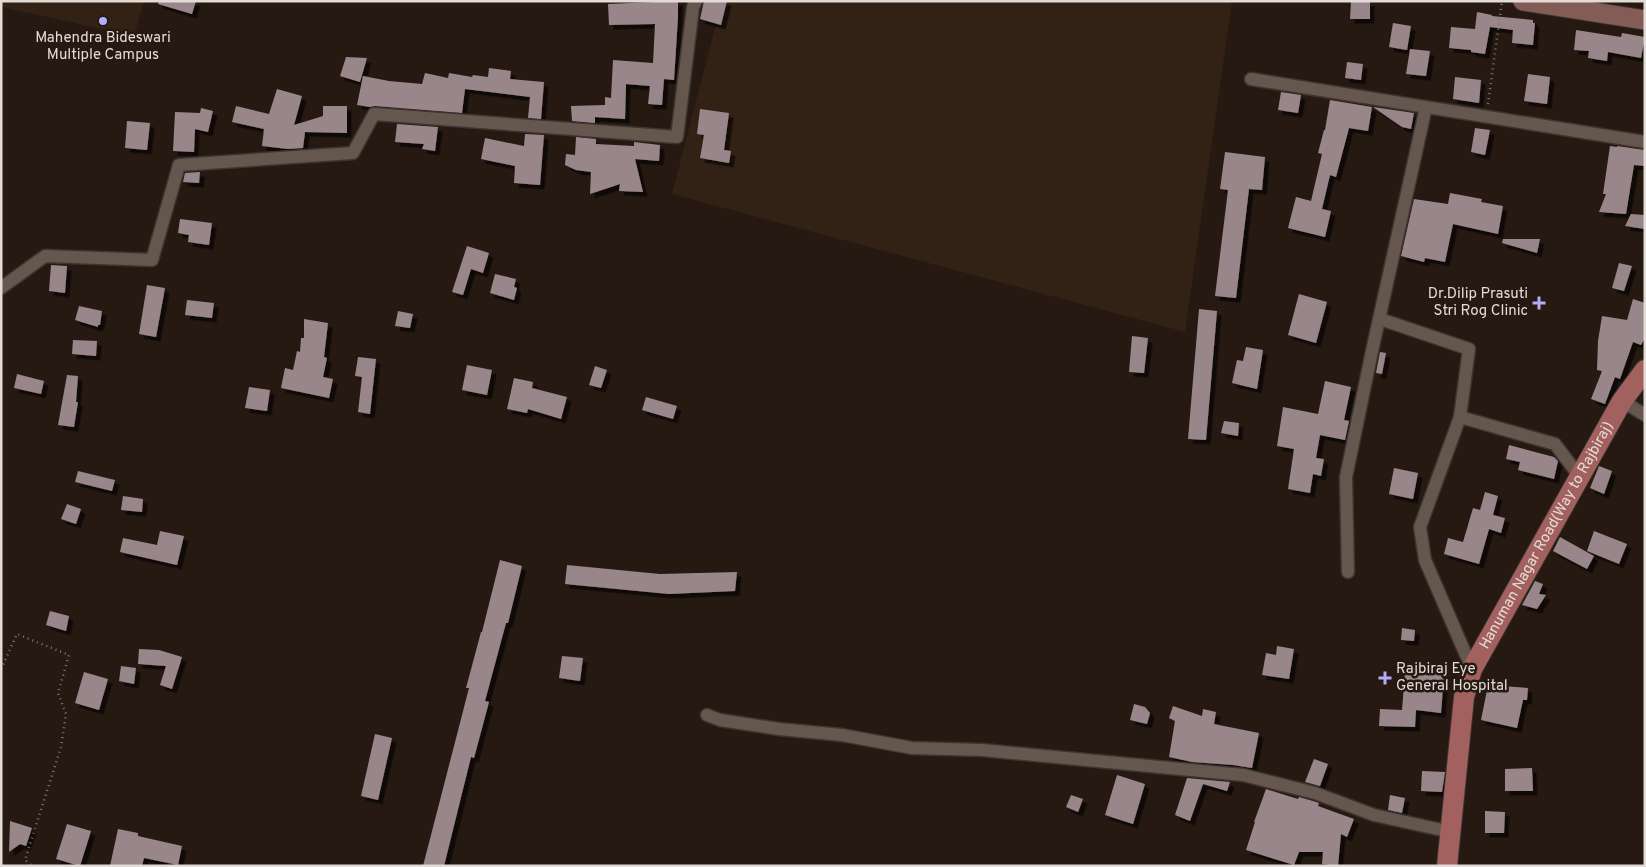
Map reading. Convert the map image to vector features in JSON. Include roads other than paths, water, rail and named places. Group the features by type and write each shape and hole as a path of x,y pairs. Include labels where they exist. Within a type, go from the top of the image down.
{"main road":[{"path":"1523,1 1645,20"},
{"name":"Hanuman Nagar Road(Way to Rajbiraj)","path":"1447,866 1464,696 1472,669 1622,401 1645,370"}],"street":[{"path":"1,288 45,256 152,260 179,165 353,153 374,114 677,137 693,7 696,1"},
{"path":"1252,79 1645,142"},
{"path":"1348,572 1346,477 1426,107"},
{"path":"1380,319 1469,349 1460,417 1420,527 1425,560 1472,669"},
{"path":"1622,401 1645,415"},
{"path":"1460,417 1555,444 1580,477"},
{"path":"707,715 720,720 779,730 842,736 912,748 982,750 1242,775 1315,793 1374,815 1450,832"}],"place":[{"name":"Mahendra Bideswari Multiple Campus","path":"103,21"},
{"name":"Dr.Dilip Prasuti Stri Rog Clinic","path":"1539,303"},
{"name":"Rajbiraj Eye General Hospital","path":"1385,678"}]}
